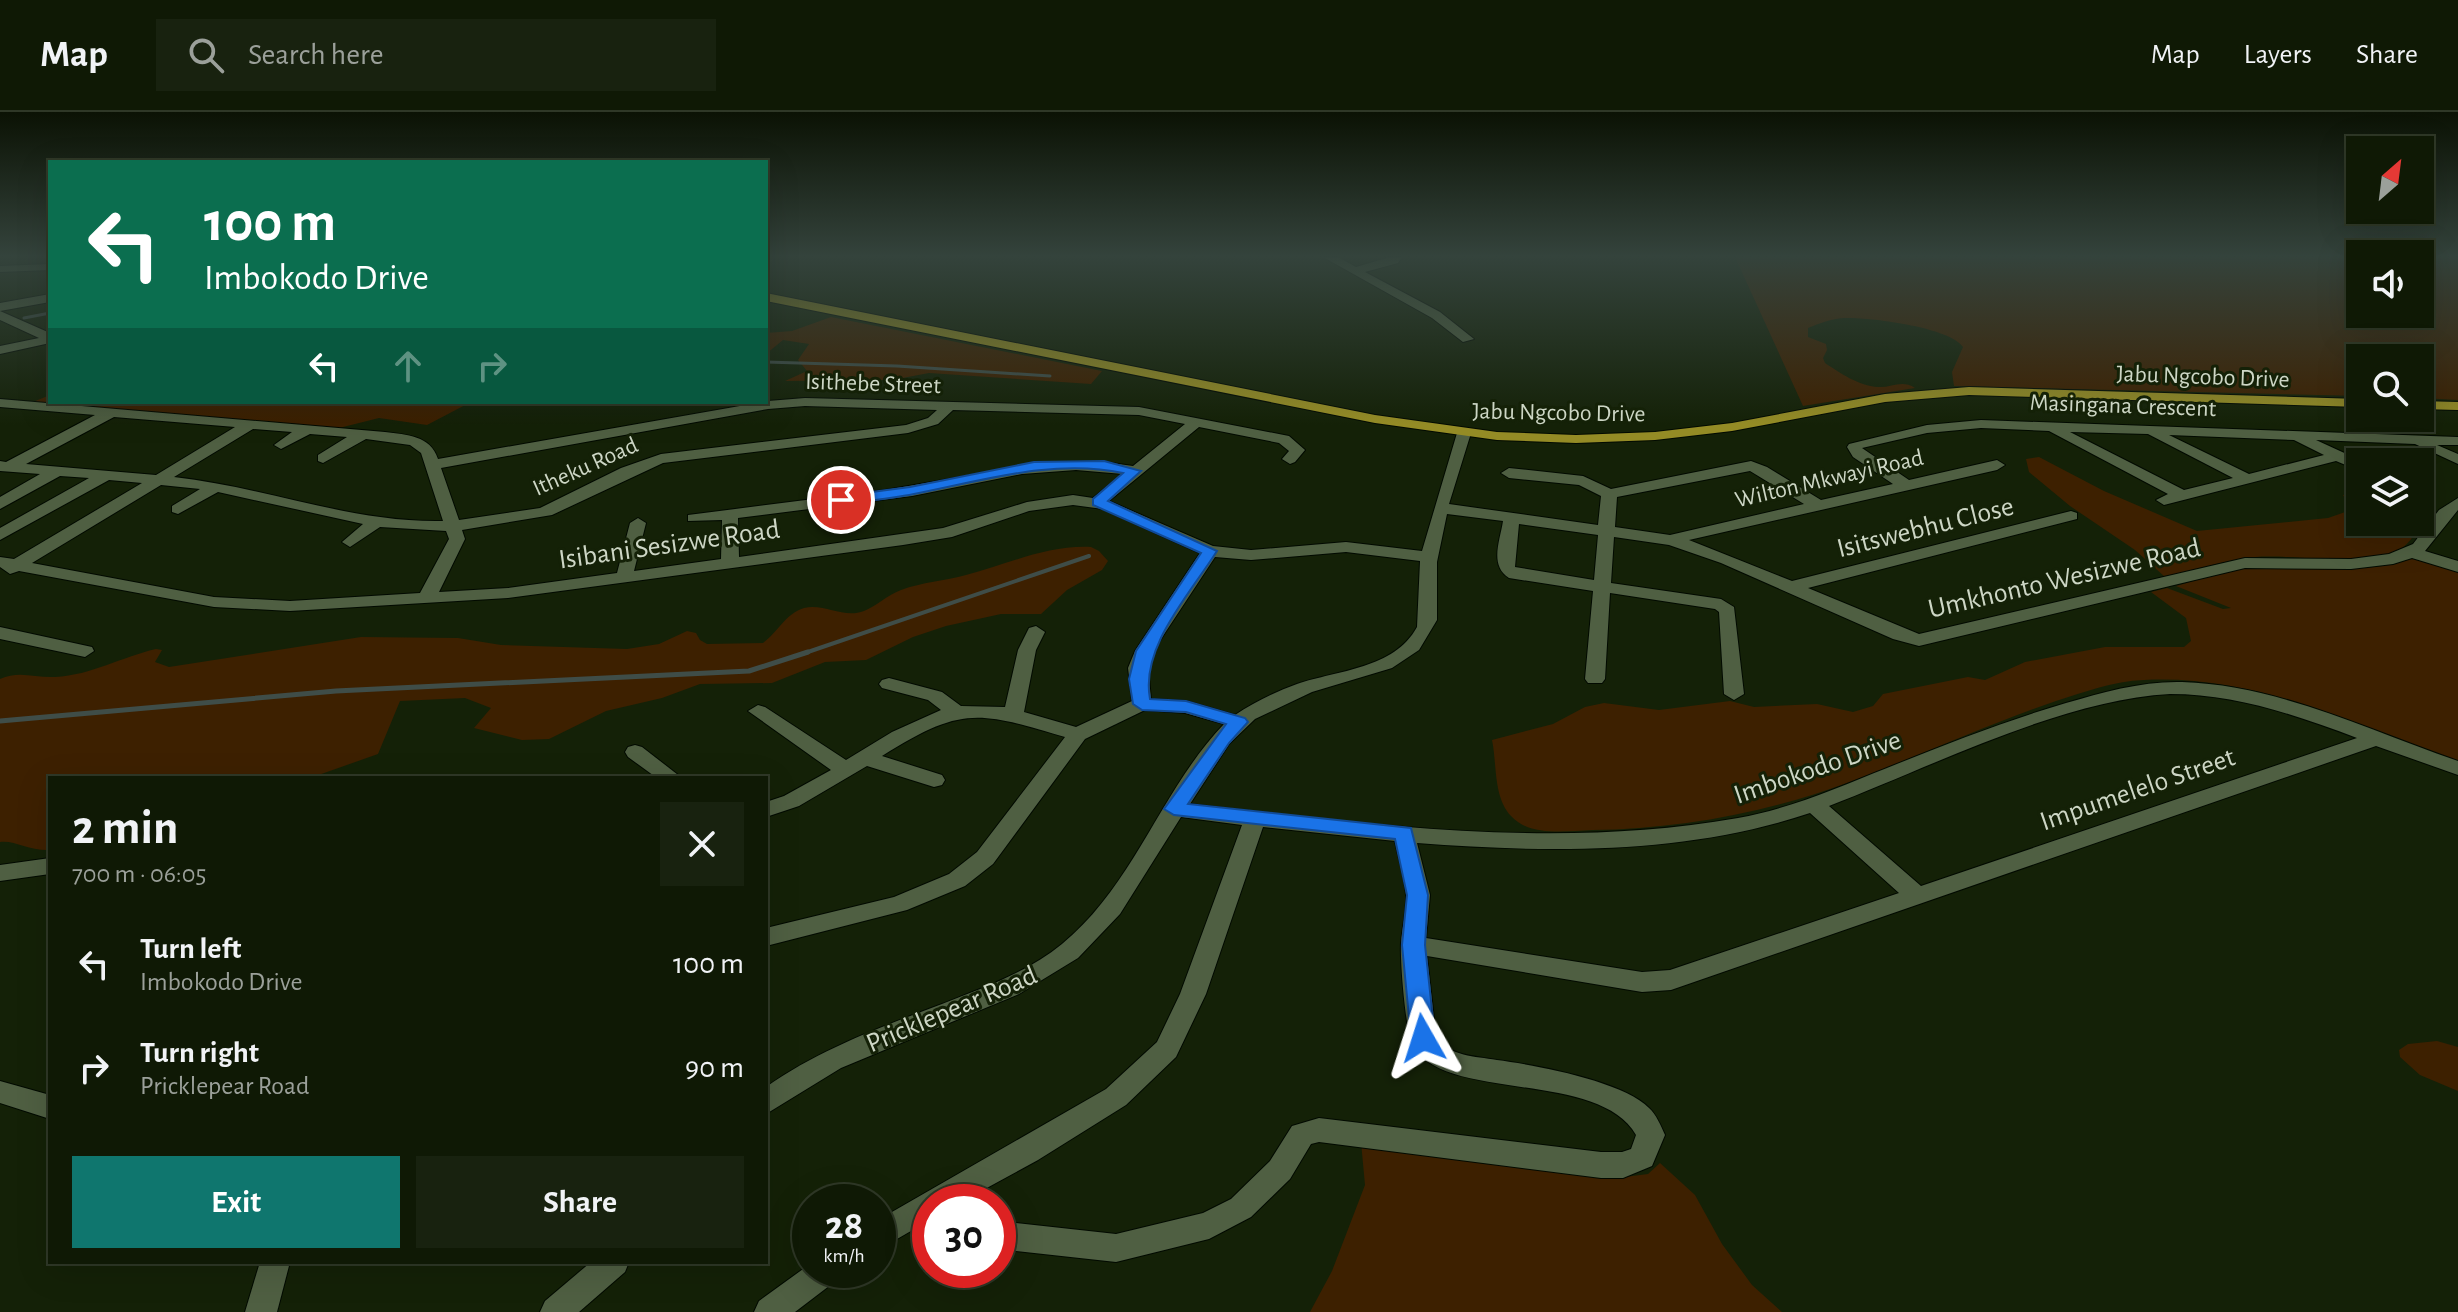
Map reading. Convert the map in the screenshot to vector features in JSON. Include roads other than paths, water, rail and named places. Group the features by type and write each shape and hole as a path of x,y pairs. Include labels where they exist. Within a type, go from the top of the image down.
{"main road":[{"name":"Jabu Ngcobo Drive","path":"846,313 1375,419 1464,433 1560,439 1655,436 1732,427 1885,398 1969,391 2346,403"},
{"path":"2434,405 2458,406"}],"street":[{"path":"1432,313 1468,339"},
{"path":"0,315 48,338"},
{"path":"0,350 48,339"},
{"name":"Isithebe Street","path":"433,465 792,402 1139,411 1284,439 1297,450 1290,459"},
{"path":"0,403 363,434 420,443 426,448 433,465 457,543 426,599"},
{"path":"0,416 22,405"},
{"name":"Itheku Road","path":"3,468 215,487 378,521 416,526 451,525 547,512 585,496 622,473 661,459 908,429 933,421 948,407"},
{"path":"3,468 111,413"},
{"path":"134,429 156,416"},
{"path":"1098,502 1198,421"},
{"path":"5,567 249,425"},
{"path":"2049,426 2182,495"},
{"name":"Masingana Crescent","path":"1905,485 1858,454 1854,447 1941,427 2049,426 2458,441"},
{"path":"281,445 306,430"},
{"path":"2146,430 2248,479"},
{"name":"Pricklepear Road","path":"768,1101 817,1068 869,1042 1020,982 1078,947 1113,907 1174,809 1222,739 1239,722 1280,697 1389,663 1415,644 1428,621 1429,557 1464,433"},
{"path":"323,458 363,434"},
{"path":"2294,435 2346,460"},
{"path":"2411,439 2458,459"},
{"path":"2164,500 2338,456"},
{"path":"694,518 910,491 1034,466 1092,464 1134,471"},
{"name":"Wilton Mkwayi Road","path":"1672,540 1815,504 1997,465"},
{"path":"1509,473 1589,483 1609,494 1751,466 1815,504"},
{"path":"0,504 57,471"},
{"path":"0,535 104,476"},
{"path":"178,509 215,487"},
{"path":"1595,679 1609,494"},
{"name":"Isibani Sesizwe Road","path":"5,567 250,606 426,599 508,593 927,537 1048,502 1098,502 1210,551 1251,555 1346,547 1429,557"},
{"path":"2411,552 2424,543 2456,506"},
{"name":"Umkhonto Wesizwe Road","path":"1442,508 1672,540 1727,559 1900,635 1919,640 2245,563 2372,561 2411,552"},
{"path":"730,514 730,563"},
{"name":"Isitswebhu Close","path":"1791,587 2071,516"},
{"path":"1512,517 1505,561 1510,572 1721,604 1728,611 1730,619 1734,694"},
{"path":"350,542 378,521"},
{"path":"624,578 638,523"},
{"path":"1142,704 1137,679 1144,651 1210,551"},
{"path":"2411,552 2458,567"},
{"path":"1013,716 1027,650 1036,632"},
{"path":"0,633 85,651"},
{"path":"889,684 935,696 955,711"},
{"name":"Imbokodo Drive","path":"1174,809 1404,833 1555,841 1654,838 1727,828 1814,805 2028,721 2126,692 2153,688 2188,688 2252,699 2325,718 2458,768"},
{"path":"768,937 899,904 957,880 985,858 1078,734 1142,704 1186,707 1239,722"},
{"path":"768,809 796,801 930,720 955,711 976,710 1013,716 1078,734"},
{"path":"758,711 846,770"},
{"name":"Impumelelo Street","path":"1413,945 1591,974 1657,981 1708,968 2378,738"},
{"path":"635,752 668,776"},
{"path":"867,759 934,780"},
{"path":"1814,805 1916,895"},
{"path":"972,1184 1116,1097 1167,1049 1193,994 1255,819"},
{"path":"1016,1237 1116,1248 1209,1225 1241,1208 1272,1179 1302,1135 1319,1130 1601,1165 1623,1165 1642,1157 1650,1140 1648,1131 1642,1121 1618,1101 1571,1085 1456,1064 1435,1055 1423,1038 1413,945 1418,895 1404,833"},
{"path":"0,873 48,866"},
{"path":"0,1092 47,1099"},
{"path":"261,1312 274,1264"},
{"path":"556,1312 612,1264"},
{"path":"770,1312 802,1288"}],"waterway":[{"path":"24,318 48,313"},
{"path":"768,362 897,366 1050,376"},
{"path":"805,653 1089,556"},
{"path":"0,721 336,691 749,671 805,653"}]}
